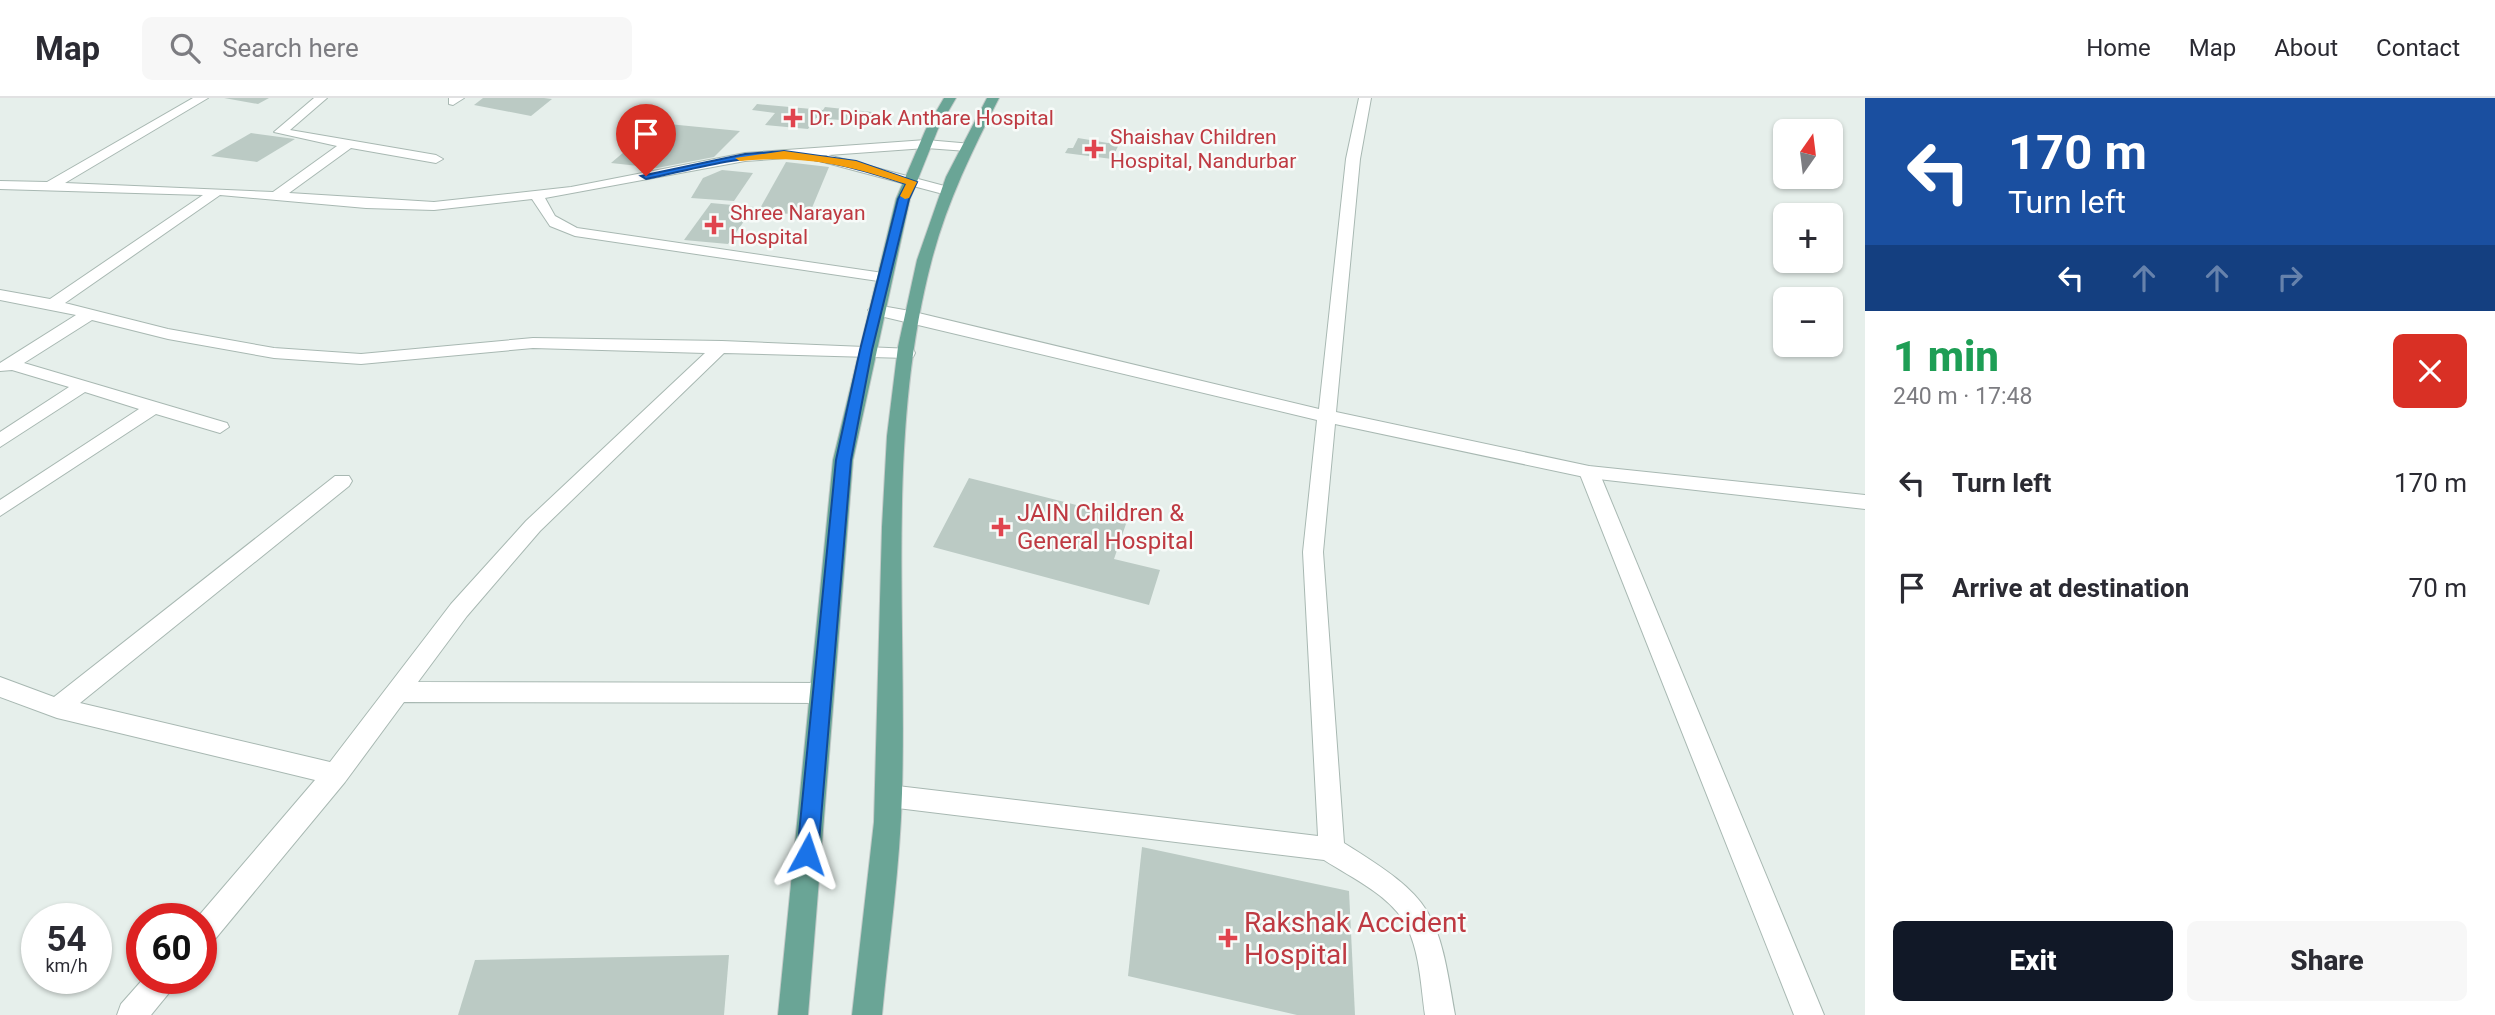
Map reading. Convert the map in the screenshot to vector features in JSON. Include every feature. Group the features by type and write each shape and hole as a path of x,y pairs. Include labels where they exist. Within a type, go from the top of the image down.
{"main road":[{"path":"793,1015 843,460 866,350 903,199 926,144 950,98"},
{"path":"867,1015 889,796 896,447 910,316 947,191 993,98"}],"street":[{"path":"48,187 202,98"},
{"path":"321,98 280,132 436,159"},
{"path":"1327,847 1334,832 1314,552 1353,159 1365,98"},
{"path":"275,197 348,144"},
{"path":"0,185 217,191 434,206 537,195 745,157 926,144 967,147"},
{"path":"784,154 856,164 947,191"},
{"path":"52,305 217,191"},
{"path":"537,195 545,217 558,227 575,232 886,277"},
{"path":"0,295 168,334 274,353 361,359 533,343 866,350 907,354"},
{"path":"876,310 1326,416 1589,472 1865,502"},
{"path":"5,367 90,314"},
{"path":"217,915 336,774 459,610 533,526 722,346"},
{"path":"5,367 83,386 220,427"},
{"path":"0,441 83,386"},
{"path":"0,509 153,407"},
{"path":"1589,472 1809,1015"},
{"path":"57,708 342,481"},
{"path":"0,687 57,708 336,774"},
{"path":"398,692 822,694"},
{"path":"889,796 1302,847 1327,847 1386,885 1418,918 1432,964 1440,1015"},
{"path":"132,1015 150,994"}],"building":[{"path":"224,98 269,98 258,104"},
{"path":"483,98 552,99 531,116 474,105"},
{"path":"757,104 872,112 865,122 816,118 808,129 765,125 775,113 752,110"},
{"path":"658,123 740,131 714,157 657,168 611,163"},
{"path":"251,133 295,139 257,162 211,156"},
{"path":"1078,138 1108,143 1120,142 1112,159 1065,153 1068,148 1073,148"},
{"path":"786,162 829,167 809,215 758,212"},
{"path":"722,170 753,173 734,201 691,198 703,178"},
{"path":"711,203 754,207 728,244 684,240"},
{"path":"969,478 1128,518 1114,559 1160,570 1149,605 933,547"},
{"path":"1142,847 1349,891 1355,1015 1297,1015 1128,976"},
{"path":"729,955 724,1015 458,1015 475,960"}],"slow traffic":[{"path":"740,158 784,154 856,164 912,182 905,196"}],"place":[{"name":"Dr. Dipak Anthare Hospital","path":"793,118"},
{"name":"Shaishav Children Hospital, Nandurbar","path":"1094,149"},
{"name":"Shree Narayan Hospital","path":"714,225"},
{"name":"JAIN Children & General Hospital","path":"1001,527"},
{"name":"Rakshak Accident Hospital","path":"1228,938"}],"route":[{"path":"646,176 745,157 784,154 856,164 912,182 903,199 897,223 843,460 807,854"}]}
